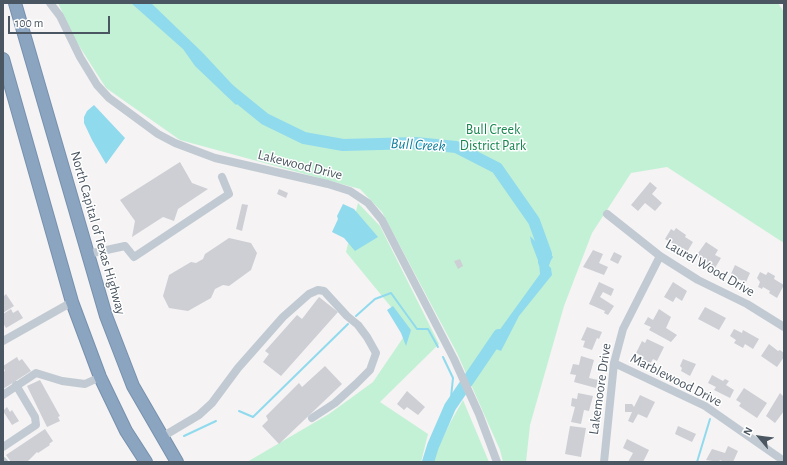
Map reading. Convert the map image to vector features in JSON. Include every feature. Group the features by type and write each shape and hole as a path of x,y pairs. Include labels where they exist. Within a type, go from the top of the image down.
{"highway":[{"name":"North Capital of Texas Highway","path":"15,3 106,316 133,386 177,462"},
{"path":"3,59 72,302 100,377 126,431 146,462"}],"street":[{"name":"Lakewood Drive","path":"50,3 60,16 80,57 97,85 109,98 158,134 175,143 215,158 350,191 368,203 382,220 454,359 479,414 497,462"},
{"path":"88,254 125,246 134,257 229,194 222,177"},
{"name":"Laurel Wood Drive","path":"607,214 660,256 698,280 747,304 784,327"},
{"name":"Lakemoore Drive","path":"604,462 614,363 623,329 660,256"},
{"path":"162,437 199,415 212,403 238,368 283,317 309,294 318,290 324,291 347,316 358,324 376,353 370,370 335,403 312,418"},
{"path":"3,341 72,302"},
{"name":"Marblewood Drive","path":"614,363 705,406 784,462"},
{"path":"3,395 36,373 62,381 85,384 100,377"},
{"path":"3,447 36,424 35,418 16,385"}],"green space":[{"name":"Bull Creek District Park","path":"58,3 778,3 784,12 784,243 667,167 631,173 592,233 564,306 530,425 526,462 503,462 500,450 457,353 382,212 360,189 180,140 106,88 76,41"},
{"path":"358,203 380,226 439,344 380,402 428,434 421,462 247,462 329,414 373,382 409,329 346,252"},
{"path":"463,400 489,462 431,462 450,423"}],"water":[{"path":"131,3 151,3 202,52 244,97 236,105 195,66 183,49"},
{"path":"94,105 125,138 106,164 84,123 84,117 87,111"},
{"path":"343,204 354,209 378,237 355,251 344,238 332,232"},
{"path":"530,236 538,244 549,251 553,257 548,265 551,268 552,275 519,316 501,351 488,346 540,274 539,263"},
{"path":"393,306 411,330 406,346 401,333 387,310"}],"building":[{"path":"180,162 192,183 208,189 178,209 174,221 163,217 132,237 135,221 120,200"},
{"path":"650,182 657,188 652,194 662,203 655,211 645,203 638,211 631,205"},
{"path":"279,189 288,193 286,198 277,194"},
{"path":"242,204 248,205 242,231 236,229"},
{"path":"676,228 686,235 685,237 693,242 687,252 665,239 671,229 674,231"},
{"path":"229,238 251,243 257,253 251,270 229,286 223,285 215,289 211,298 188,311 169,308 163,296 169,275 191,262 196,263 203,259 205,254"},
{"path":"706,242 718,250 715,255 721,258 715,268 696,256"},
{"path":"593,250 603,254 599,263 608,267 604,275 583,267"},
{"path":"614,252 622,256 618,264 610,260"},
{"path":"460,259 463,266 458,269 454,261"},
{"path":"735,265 750,273 746,282 730,276"},
{"path":"760,272 766,275 768,272 775,276 774,279 784,285 777,298 769,293 770,291 763,287 762,289 758,287 760,282 757,278"},
{"path":"599,282 614,289 611,296 603,292 600,297 614,306 608,315 604,313 605,311 589,304"},
{"path":"673,282 687,291 682,301 676,297 673,302 664,297"},
{"path":"6,294 14,306 3,313 3,297"},
{"path":"319,297 338,312 281,376 263,362 269,354 265,351 297,315 302,319"},
{"path":"705,307 726,318 719,330 698,319"},
{"path":"11,309 13,313 18,310 23,318 6,328 3,323 3,314"},
{"path":"659,309 671,317 666,328 677,335 671,342 649,330 651,327 644,324 648,317 653,320"},
{"path":"587,327 602,332 599,339 597,338 592,350 583,347 585,341 581,340"},
{"path":"734,329 742,333 743,330 759,339 753,349 745,344 743,348 734,343 736,340 730,336"},
{"path":"647,339 664,347 657,361 653,359 650,364 642,360 644,357 636,353 642,341 645,343"},
{"path":"769,344 778,351 780,350 784,353 784,357 777,367 761,356"},
{"path":"581,356 594,360 589,378 598,380 596,388 574,382 576,375 570,374 573,364 579,365"},
{"path":"17,357 19,361 22,359 31,371 3,389 3,372 5,371 3,366"},
{"path":"683,359 696,364 690,376 681,371 682,368 680,366"},
{"path":"325,366 342,384 279,444 262,426 268,420 266,416 299,383 302,387"},
{"path":"712,375 723,381 725,379 729,381 726,385 734,390 730,398 714,390 716,387 708,383"},
{"path":"40,380 60,416 58,417 60,421 47,427 27,386"},
{"path":"744,388 767,403 757,418 739,406 741,403 736,400"},
{"path":"407,391 425,407 418,415 407,407 404,410 397,404"},
{"path":"578,393 593,396 589,411 584,410 581,424 571,422 575,407 571,406 572,398 577,399"},
{"path":"780,393 784,397 784,411 775,423 766,416"},
{"path":"640,395 655,402 647,418 638,414 633,423 628,421 632,412 625,412 625,404 632,404 634,407"},
{"path":"7,407 10,412 12,410 19,421 12,425 3,411"},
{"path":"570,426 586,428 581,457 565,454"},
{"path":"678,426 696,434 692,442 675,434"},
{"path":"45,429 53,441 49,444 50,445 38,453 37,452 28,461 11,462 6,455"},
{"path":"627,439 649,450 643,462 628,462 633,453 623,448"},
{"path":"728,446 738,451 733,462 706,460 712,449 725,453"}],"waterway":[{"name":"Bull Creek","path":"228,89 265,119 304,138 343,145 416,143 456,147 497,168 534,221 546,254 544,262"},
{"path":"356,316 375,299 391,293 417,329 428,329 438,347"},
{"path":"239,411 253,417 348,324"},
{"name":"Bull Creek","path":"428,462 433,446 450,407 499,335"},
{"path":"443,357 453,378 450,407"},
{"path":"697,462 710,419"},
{"path":"184,436 216,421"}]}
